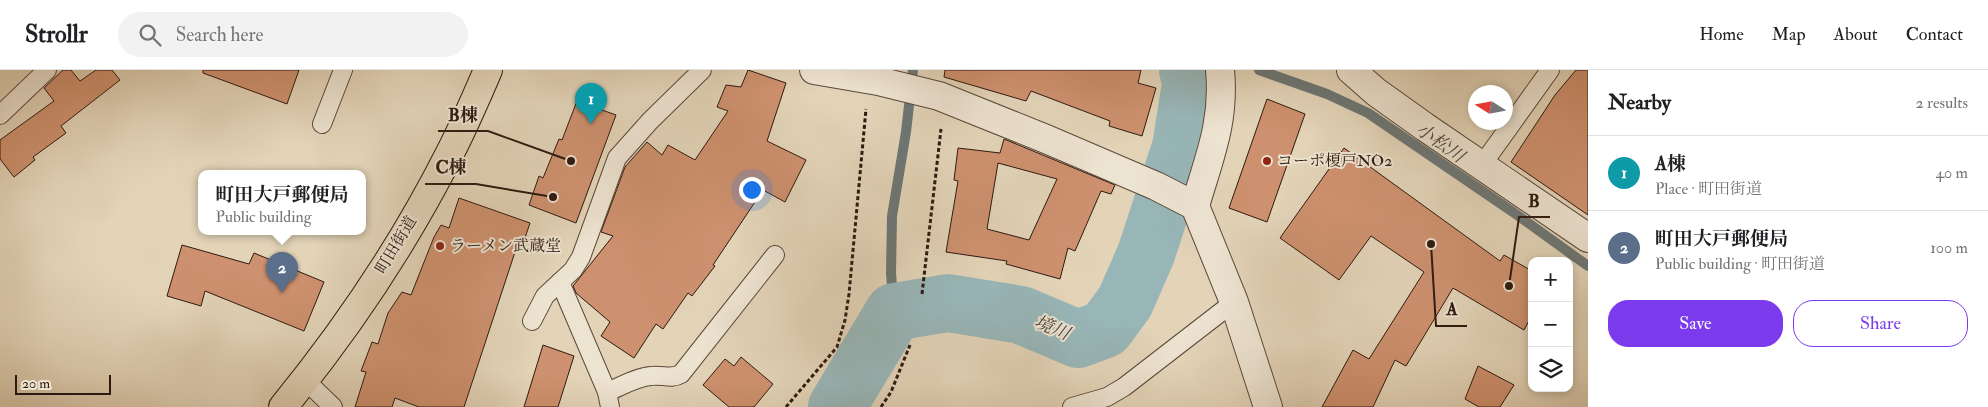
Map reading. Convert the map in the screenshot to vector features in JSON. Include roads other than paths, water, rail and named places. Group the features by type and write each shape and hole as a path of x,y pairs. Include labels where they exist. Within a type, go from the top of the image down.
{"main road":[{"name":"町田街道","path":"282,407 305,380 392,253 451,152 488,70"}],"street":[{"path":"814,70 874,80 942,97 1156,186 1188,203 1234,302 1268,407"},
{"path":"1188,203 1217,137 1222,92 1220,70"},
{"path":"1351,70 1376,92 1588,238"}],"lane":[{"path":"0,115 47,70"},
{"path":"322,124 343,70"},
{"path":"532,321 545,296 573,270 581,257 617,158 650,121 702,70"},
{"path":"1482,165 1550,70"},
{"path":"560,282 609,400 645,377 658,376 669,378 681,374 775,255"},
{"path":"1072,407 1107,397 1124,387 1234,302"},
{"path":"305,380 333,407"}],"waterway":[{"path":"894,312 891,273 892,216 906,132 913,70"},
{"name":"境川","path":"837,407 894,312 948,303 1021,315 1078,339 1105,329 1125,302 1146,254 1181,147 1191,84 1188,70"},
{"name":"小松川","path":"1259,70 1327,94 1368,113 1513,212 1588,266"}],"place":[{"name":"A棟","path":"591,124"},
{"name":"B棟","path":"571,161"},
{"name":"コーポ榎戸NO2","path":"1267,161"},
{"name":"C棟","path":"553,197"},
{"name":"A","path":"1431,244"},
{"name":"ラーメン武蔵堂","path":"440,246"},
{"name":"B","path":"1509,286"},
{"name":"町田大戸郵便局","path":"282,293"}]}
